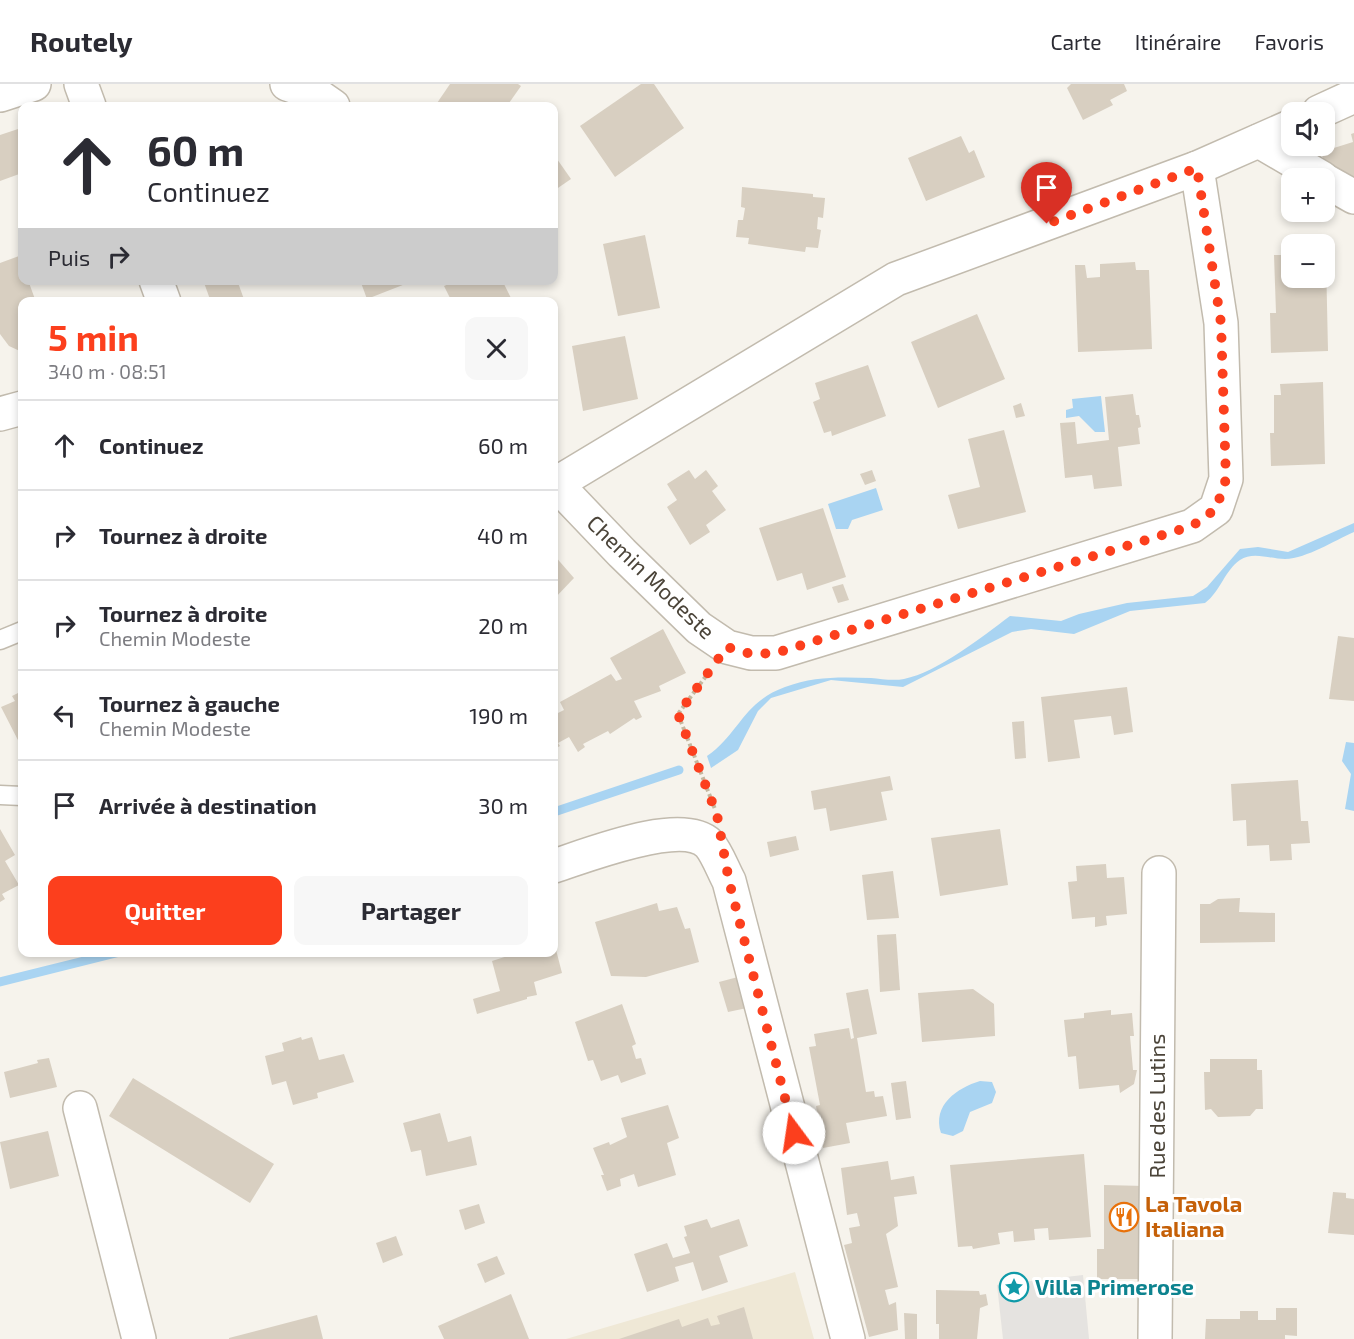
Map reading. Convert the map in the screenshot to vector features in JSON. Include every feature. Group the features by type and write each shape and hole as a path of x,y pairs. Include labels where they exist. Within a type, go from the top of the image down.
{"street":[{"path":"0,95 34,84"},
{"path":"81,84 88,102"},
{"path":"287,84 314,93 327,102"},
{"path":"1335,105 1354,96"},
{"name":"Chemin Modeste","path":"558,482 896,279 1197,168 1281,131"},
{"path":"1259,141 1304,168"},
{"name":"Chemin Modeste","path":"558,487 699,628 727,647 751,654 776,653 1192,526 1216,509 1226,479 1221,323 1197,168"},
{"path":"1335,186 1354,197"},
{"path":"0,414 18,409"},
{"path":"558,865 666,833 692,836 708,843 729,881 848,1339"},
{"name":"Rue des Lutins","path":"1155,1339 1159,873"},
{"path":"81,1108 139,1339"}],"lane":[{"path":"0,640 18,633"},
{"path":"0,795 18,796"}],"path":[{"path":"717,815 678,714 727,647"}],"shaded area":[{"path":"795,1272 814,1339 566,1339"},
{"path":"1083,1275 1089,1339 1003,1339 997,1285"}],"water":[{"path":"1101,396 1105,432 1095,432 1079,416 1066,418 1066,410 1073,408 1072,399"},
{"path":"876,488 883,510 852,520 848,529 836,529 828,504"},
{"path":"1354,523 1354,532 1303,556 1285,559 1262,556 1245,557 1230,569 1215,593 1205,603 1130,611 1074,634 1031,629 1012,632 903,687 831,680 771,698 758,711 738,750 711,768 707,756 727,738 760,701 785,687 828,678 896,680 917,675 945,662 1010,616 1061,621 1079,614 1127,603 1193,596 1207,587 1240,549 1258,547 1288,552"},
{"path":"1346,742 1354,743 1354,811 1345,809 1351,774 1342,761"},
{"path":"980,1081 992,1082 996,1092 992,1103 970,1112 963,1131 953,1136 941,1133 940,1114 948,1099 963,1088"}],"building":[{"path":"450,84 518,84 521,86 510,102 438,102"},
{"path":"641,84 654,84 684,128 615,177 580,126"},
{"path":"1071,84 1124,84 1127,91 1110,100 1113,105 1083,120 1067,88"},
{"path":"18,129 18,174 0,181 0,135"},
{"path":"1354,133 1354,185 1335,177 1335,168 1326,168 1322,156 1335,156 1335,148 1353,142 1351,134"},
{"path":"961,136 969,153 974,150 985,177 926,201 908,158"},
{"path":"558,160 571,179 558,188"},
{"path":"742,187 813,194 813,197 825,198 823,218 818,217 817,229 821,230 818,248 806,247 805,252 748,244 749,238 736,237 738,220 743,220 745,208 741,207"},
{"path":"645,235 660,308 618,316 603,244"},
{"path":"1274,255 1281,255 1281,288 1327,288 1328,351 1271,353 1270,313 1276,313"},
{"path":"18,256 18,285 30,285 34,297 18,297 18,350 9,346 0,334 0,263"},
{"path":"1135,262 1136,270 1149,270 1152,349 1078,352 1075,265 1085,265 1087,278 1100,277 1100,264"},
{"path":"205,285 239,285 243,297 209,297"},
{"path":"362,285 403,285 372,297 366,297"},
{"path":"504,285 510,297 450,297 444,286"},
{"path":"977,314 1005,379 938,408 911,342"},
{"path":"625,336 638,399 583,411 572,346"},
{"path":"868,365 886,416 832,436 831,431 824,433 813,402 820,399 815,383"},
{"path":"1323,382 1325,464 1271,466 1270,433 1274,433 1274,395 1281,395 1280,384"},
{"path":"1133,394 1136,415 1139,415 1141,427 1138,428 1140,444 1118,447 1122,486 1094,489 1092,475 1065,478 1060,423 1075,422 1077,444 1109,440 1105,397"},
{"path":"1021,403 1025,416 1016,418 1013,406"},
{"path":"1004,430 1026,512 958,529 948,495 980,487 968,439"},
{"path":"689,470 695,479 706,470 718,486 712,491 726,510 706,525 710,532 690,545 667,507 677,500 667,484"},
{"path":"872,470 876,481 865,485 860,474"},
{"path":"823,508 846,577 807,590 802,573 777,581 759,528"},
{"path":"558,560 574,578 558,595"},
{"path":"843,584 849,600 838,603 832,587"},
{"path":"663,629 686,673 659,686 661,691 634,701 642,717 636,720 634,718 610,734 608,731 583,744 585,747 578,752 569,737 558,743 558,713 564,710 560,702 611,674 616,681 622,679 610,658"},
{"path":"1338,636 1354,638 1354,701 1329,699"},
{"path":"1127,687 1133,732 1114,735 1111,716 1074,720 1080,758 1048,762 1041,697"},
{"path":"18,693 18,740 1,707 15,701 12,696"},
{"path":"1024,721 1026,758 1015,759 1012,722"},
{"path":"890,776 893,790 881,792 887,820 830,831 826,808 814,810 811,791"},
{"path":"1298,780 1301,821 1308,821 1310,843 1291,844 1292,860 1270,861 1269,845 1247,846 1246,820 1233,821 1231,784"},
{"path":"0,829 15,855 5,861 18,886 2,894 5,899 0,902"},
{"path":"1000,829 1008,885 940,896 931,838"},
{"path":"796,836 799,850 770,857 767,842"},
{"path":"1106,864 1107,878 1124,877 1127,914 1106,916 1107,925 1095,927 1095,917 1072,919 1068,882 1077,881 1076,866"},
{"path":"893,871 899,918 867,920 862,875"},
{"path":"1240,898 1239,912 1275,913 1275,942 1200,943 1200,904 1210,904 1218,899"},
{"path":"657,903 659,911 677,907 685,929 690,928 699,962 646,977 611,976 595,922"},
{"path":"896,934 900,990 880,992 877,935"},
{"path":"504,957 558,957 562,973 534,982 537,995 477,1014 473,999 500,991 492,961"},
{"path":"738,977 747,1008 728,1012 719,982"},
{"path":"868,989 877,1034 857,1038 866,1092 874,1091 875,1097 883,1096 887,1116 846,1123 850,1143 823,1148 816,1106 820,1105 809,1047 816,1046 814,1034 849,1028 851,1039 854,1038 846,993"},
{"path":"973,989 994,1004 995,1036 922,1042 918,993"},
{"path":"622,1004 636,1044 632,1046 636,1059 641,1058 646,1074 621,1083 618,1075 601,1081 593,1060 588,1061 575,1022"},
{"path":"1111,1010 1111,1015 1132,1013 1134,1036 1130,1036 1133,1070 1137,1070 1134,1084 1120,1093 1119,1085 1079,1089 1076,1056 1068,1057 1064,1020 1084,1018 1084,1013"},
{"path":"301,1037 302,1040 312,1037 319,1060 344,1054 354,1082 317,1093 318,1098 293,1105 286,1081 272,1085 265,1056 284,1051 282,1043"},
{"path":"49,1058 57,1087 10,1098 4,1072"},
{"path":"1210,1059 1257,1059 1257,1070 1262,1070 1263,1109 1256,1109 1250,1116 1218,1117 1211,1109 1205,1110 1204,1072 1210,1072"},
{"path":"133,1078 274,1164 250,1203 109,1116"},
{"path":"906,1081 911,1118 896,1120 891,1083"},
{"path":"668,1105 679,1138 667,1143 676,1175 638,1187 634,1174 620,1179 621,1186 607,1191 601,1175 604,1175 593,1148 609,1142 610,1145 627,1137 621,1118"},
{"path":"440,1113 448,1142 471,1136 477,1165 426,1176 421,1150 411,1152 403,1123"},
{"path":"48,1131 59,1176 10,1189 0,1142"},
{"path":"1084,1154 1091,1237 1049,1240 1048,1228 1034,1229 1035,1240 1014,1242 1013,1231 998,1233 1000,1244 973,1249 972,1246 958,1247 950,1165"},
{"path":"888,1161 891,1180 914,1176 917,1194 894,1197 898,1226 886,1234 898,1287 885,1290 889,1305 896,1302 898,1330 869,1337 844,1245 852,1243 849,1228 860,1226 857,1213 847,1215 841,1168"},
{"name":"La Tavola Italiana","path":"1104,1185 1145,1186 1144,1279 1097,1279 1097,1249 1104,1249"},
{"path":"1333,1192 1346,1193 1346,1198 1354,1199 1354,1235 1328,1233"},
{"path":"479,1204 485,1223 465,1230 459,1210"},
{"path":"707,1219 711,1228 739,1219 748,1246 719,1256 728,1282 702,1291 693,1262 675,1267 679,1281 647,1292 634,1254 667,1243 673,1258 690,1253 684,1237 687,1236 684,1226"},
{"path":"396,1236 403,1255 383,1263 376,1243"},
{"path":"497,1256 505,1274 485,1283 477,1264"},
{"path":"936,1290 979,1291 980,1295 986,1294 988,1305 980,1308 977,1339 939,1339 939,1324 936,1324"},
{"path":"511,1294 529,1339 444,1339 438,1326"},
{"path":"744,1307 753,1339 619,1339 679,1319 682,1327 708,1318 711,1326 720,1324 717,1316"},
{"path":"1276,1308 1297,1308 1297,1336 1285,1335 1285,1339 1205,1339 1206,1319 1240,1319 1240,1311 1258,1311 1258,1320 1276,1320"},
{"path":"904,1313 917,1314 917,1339 905,1339"},
{"path":"317,1315 323,1339 229,1339 229,1338"}],"waterway":[{"path":"558,811 679,770"},
{"path":"0,982 100,957"}],"place":[{"name":"La Tavola Italiana","path":"1124,1217"},
{"name":"Villa Primerose","path":"1014,1287"}],"route":[{"path":"794,1133 729,881 717,815 678,714 727,647 751,654 776,653 1192,526 1216,509 1226,479 1221,323 1197,168 1047,224"}]}
